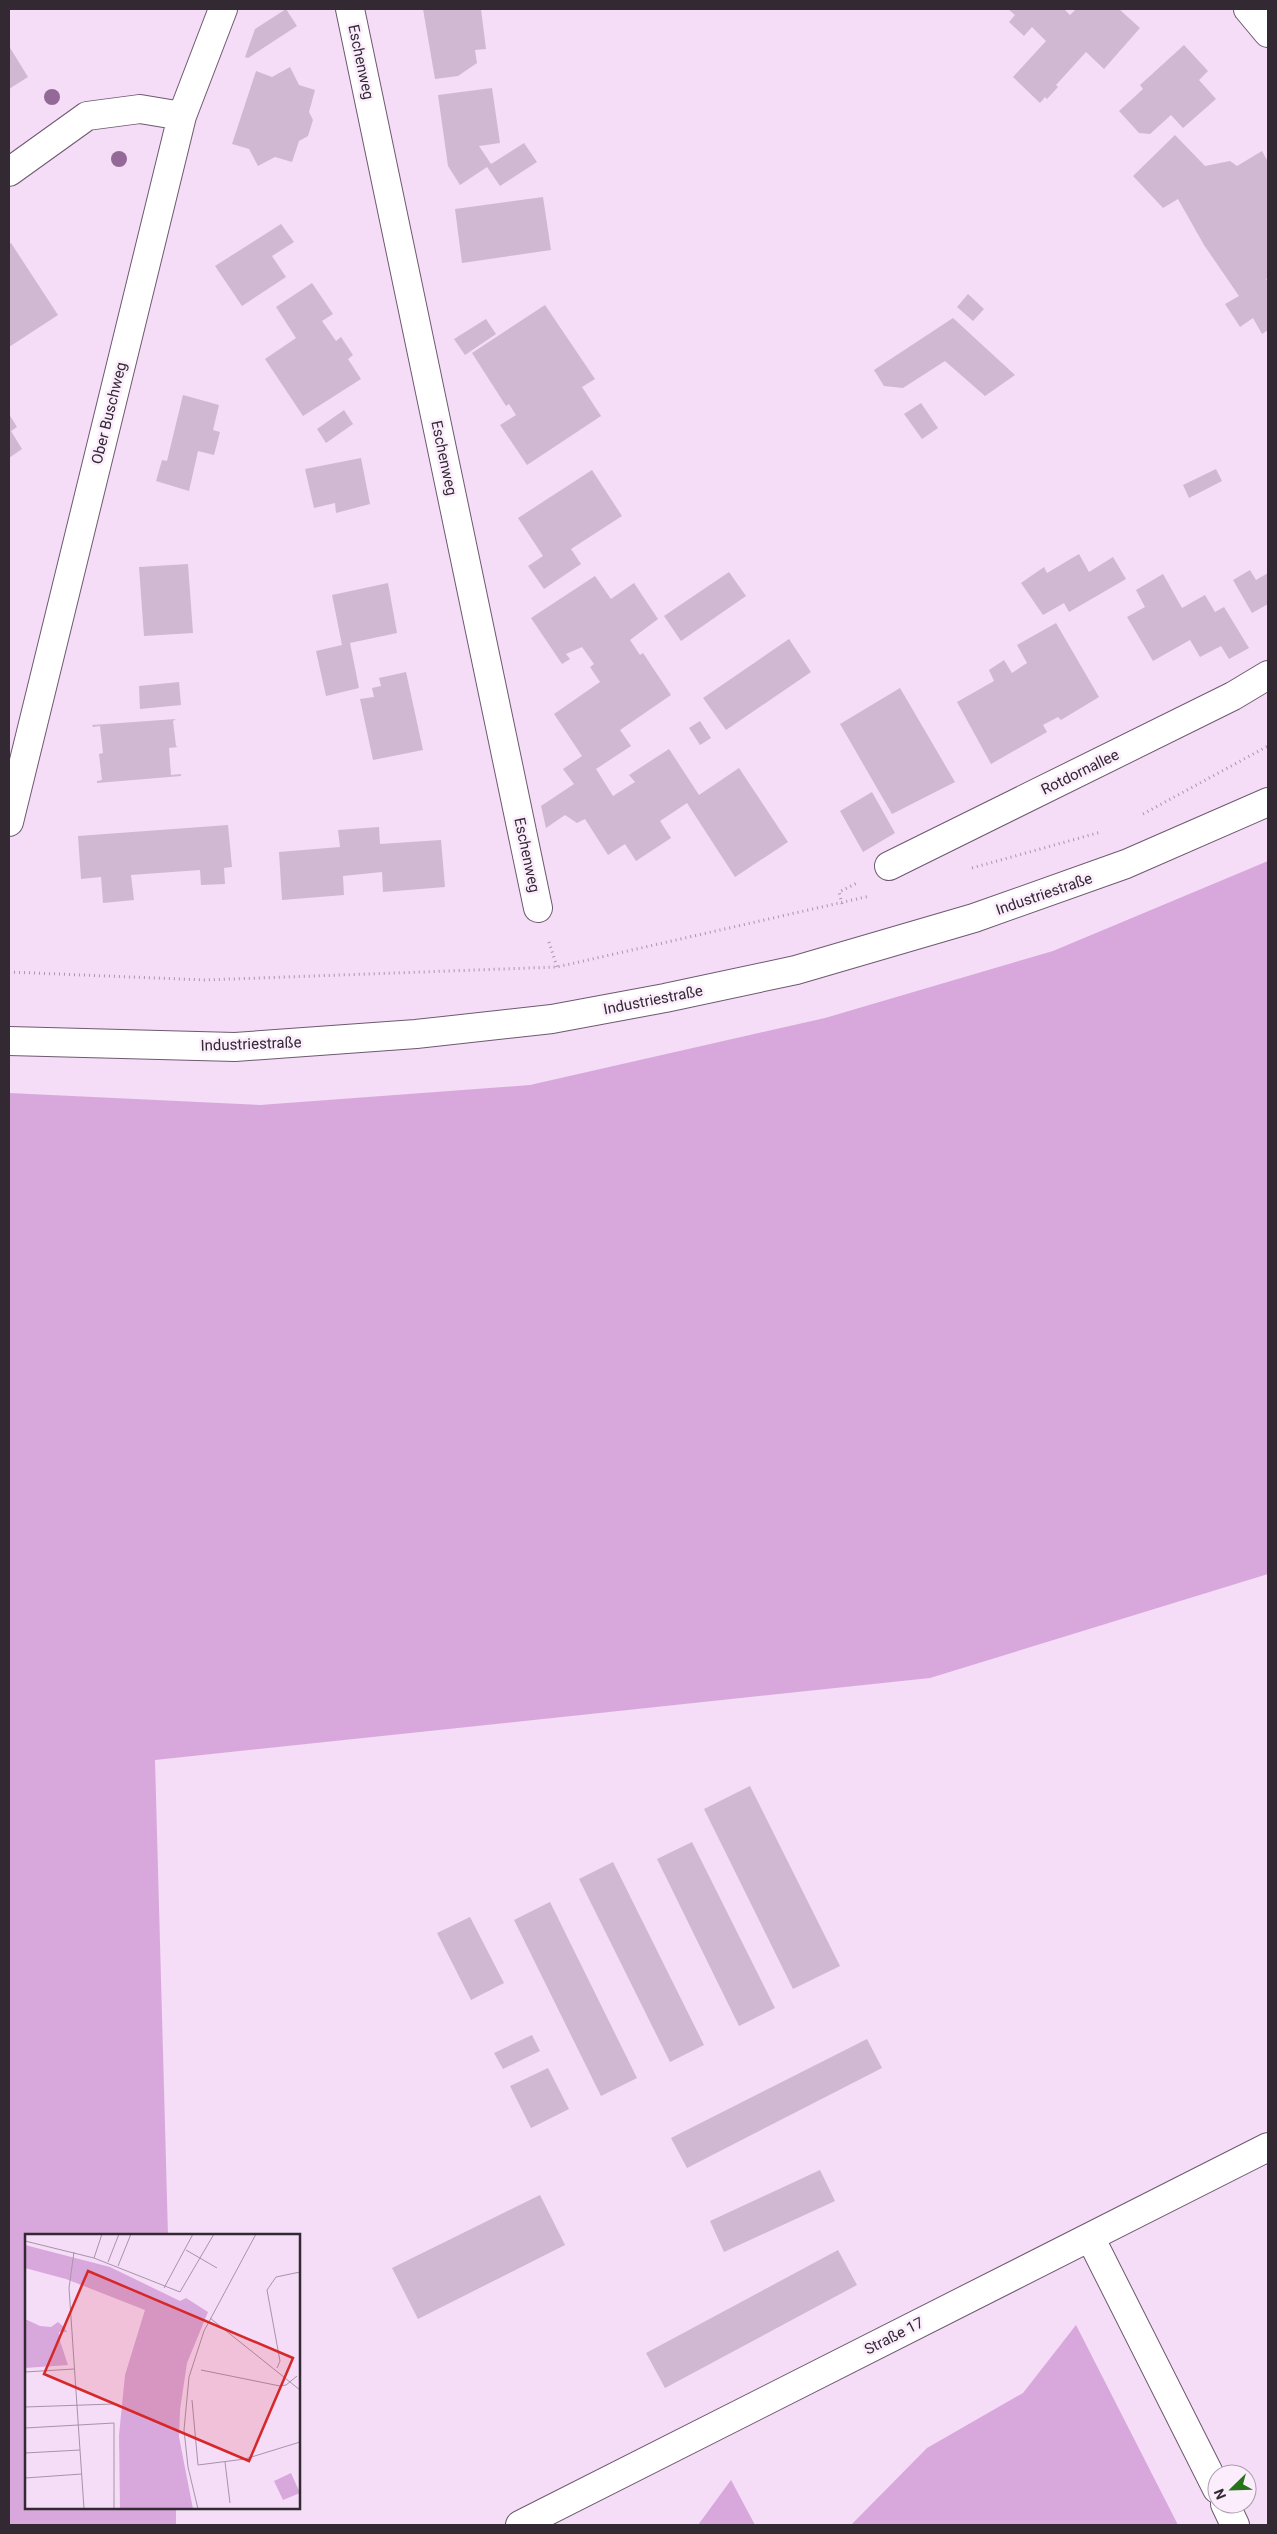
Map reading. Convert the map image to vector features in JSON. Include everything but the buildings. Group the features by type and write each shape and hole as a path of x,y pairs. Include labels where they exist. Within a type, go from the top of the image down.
{"street":[{"name":"Ober Buschweg","path":"9,822 182,116 223,9"},
{"name":"Eschenweg","path":"350,9 538,908"},
{"path":"1248,9 1268,33"},
{"path":"9,172 87,116 140,109 182,116"},
{"name":"Rotdornallee","path":"889,866 1233,696 1268,675"},
{"name":"Industriestraße","path":"9,1041 245,1046 416,1034 552,1019 665,998 796,970 974,918 1126,864 1268,802"},
{"name":"Straße 17","path":"520,2525 1268,2147"},
{"path":"1090,2237 1207,2469"}],"path":[{"path":"1139,817 1268,746"},
{"path":"963,870 1103,831"},
{"path":"9,972 205,980 557,967 842,904 879,894"}],"shaded area":[{"path":"1268,861 1268,1574 930,1678 155,1760 168,2234 25,2234 25,2509 176,2509 176,2525 9,2525 9,1093 260,1105 530,1085 825,1018 1053,951"},
{"path":"1076,2325 1178,2525 851,2525 927,2448 1023,2393"},
{"path":"731,2480 755,2525 698,2525"}]}
